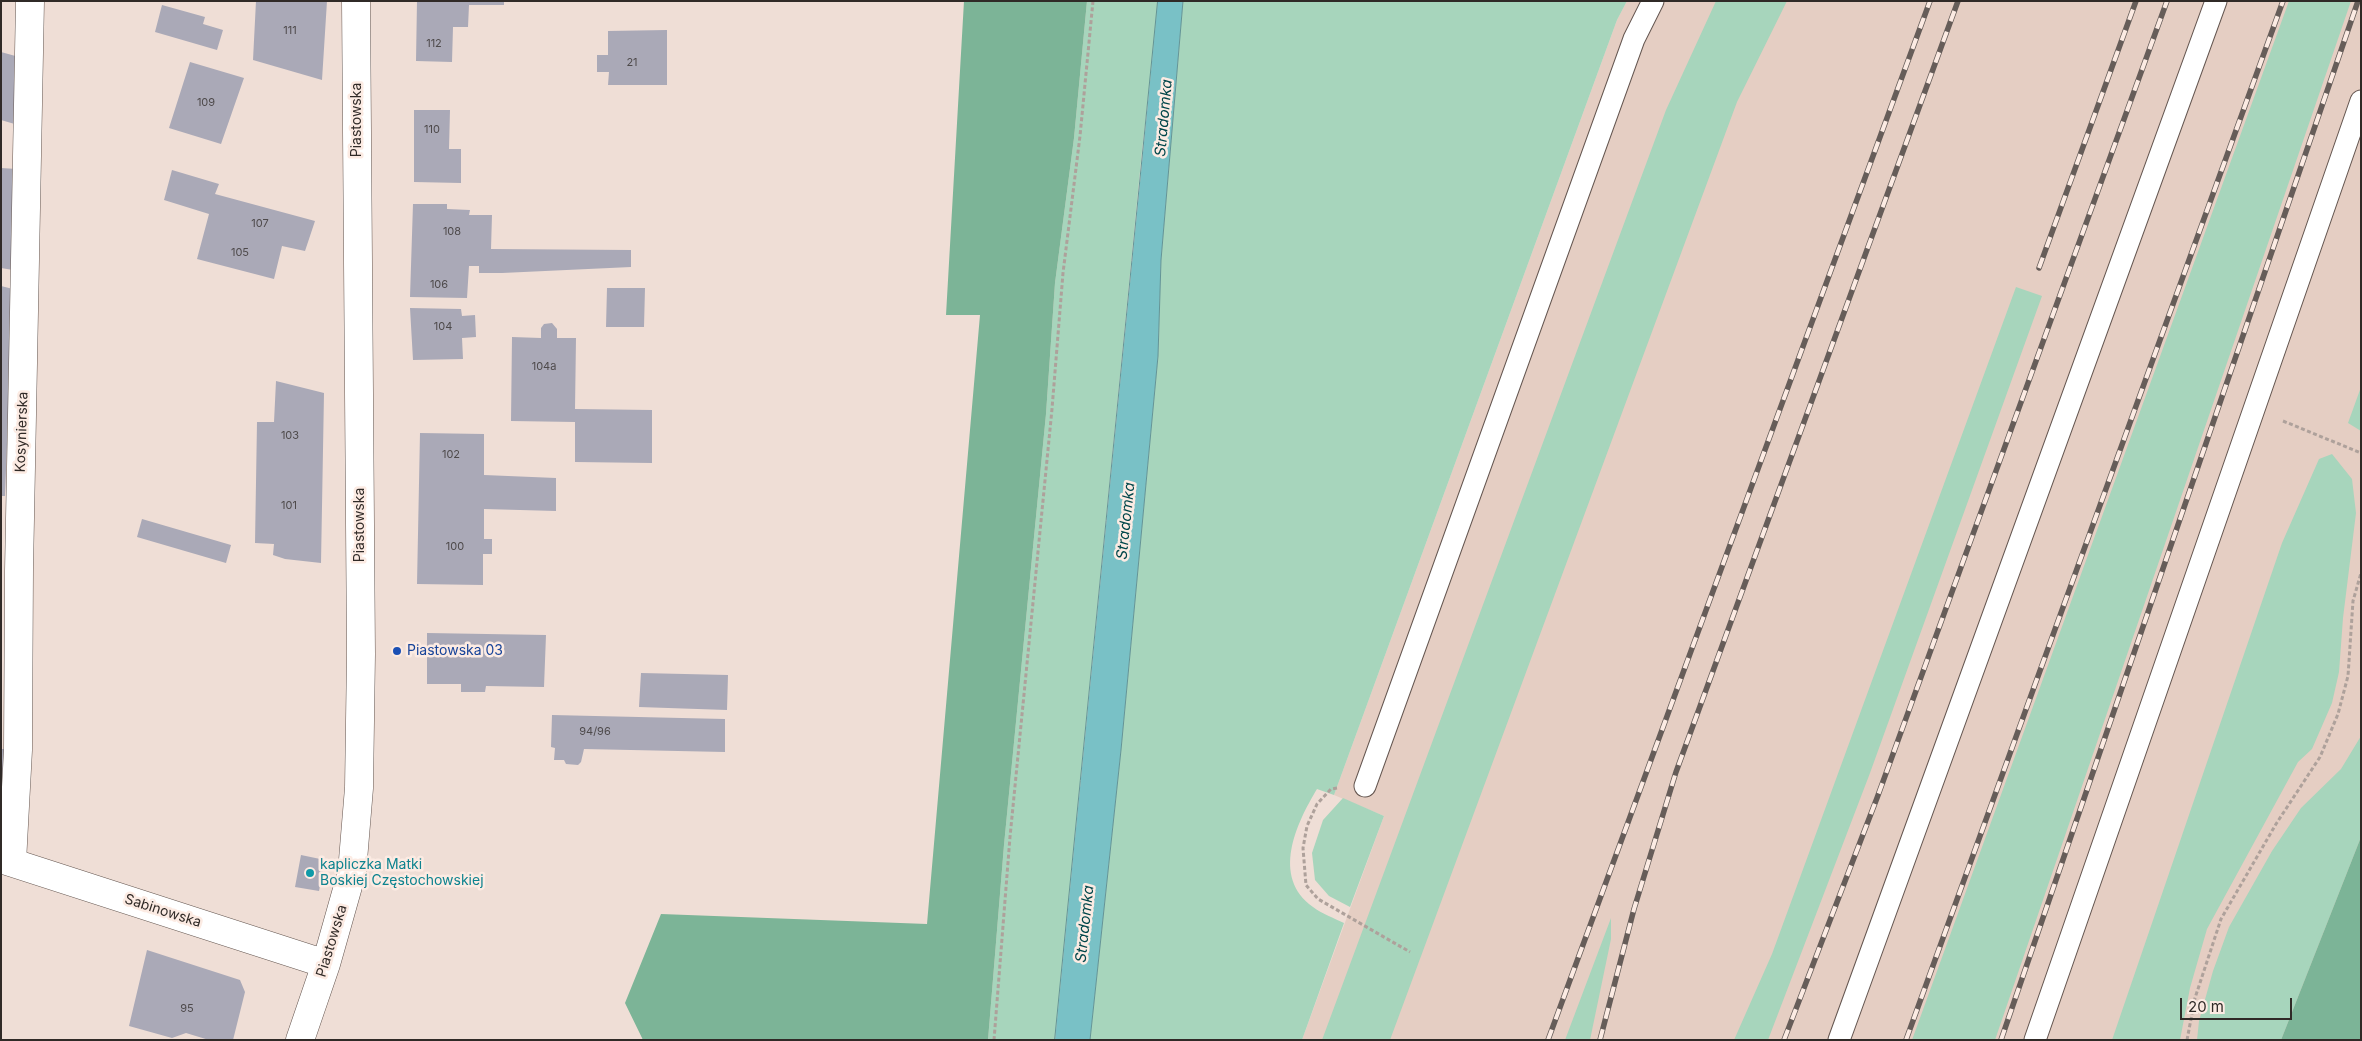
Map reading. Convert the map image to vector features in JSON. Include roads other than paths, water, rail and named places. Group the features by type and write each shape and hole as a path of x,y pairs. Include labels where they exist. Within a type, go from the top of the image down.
{"street":[{"name":"Kosynierska","path":"7,861 18,750 18,570 30,1"},
{"name":"Piastowska","path":"300,1040 326,964 352,872 359,788 361,644 356,1"},
{"name":"Sabinowska","path":"7,861 326,964"}],"lane":[{"path":"1365,786 1634,39 1653,1"},
{"path":"1839,1040 2216,1"},
{"path":"2035,1040 2361,100"}],"water":[{"name":"Stradomka","path":"1158,1 1183,1 1161,260 1158,356 1121,750 1090,1040 1055,1040"}],"railway":[{"path":"1548,1040 1930,1"},
{"path":"1600,1040 1634,909 1676,772 1958,1"},
{"path":"2039,268 2136,1"},
{"path":"1784,1040 1877,798 2167,1"},
{"path":"1906,1040 2283,1"},
{"path":"2001,1040 2358,1"}],"place":[{"name":"Piastowska 03","path":"397,651"},
{"name":"kapliczka Matki Boskiej Częstochowskiej","path":"310,873"}]}
